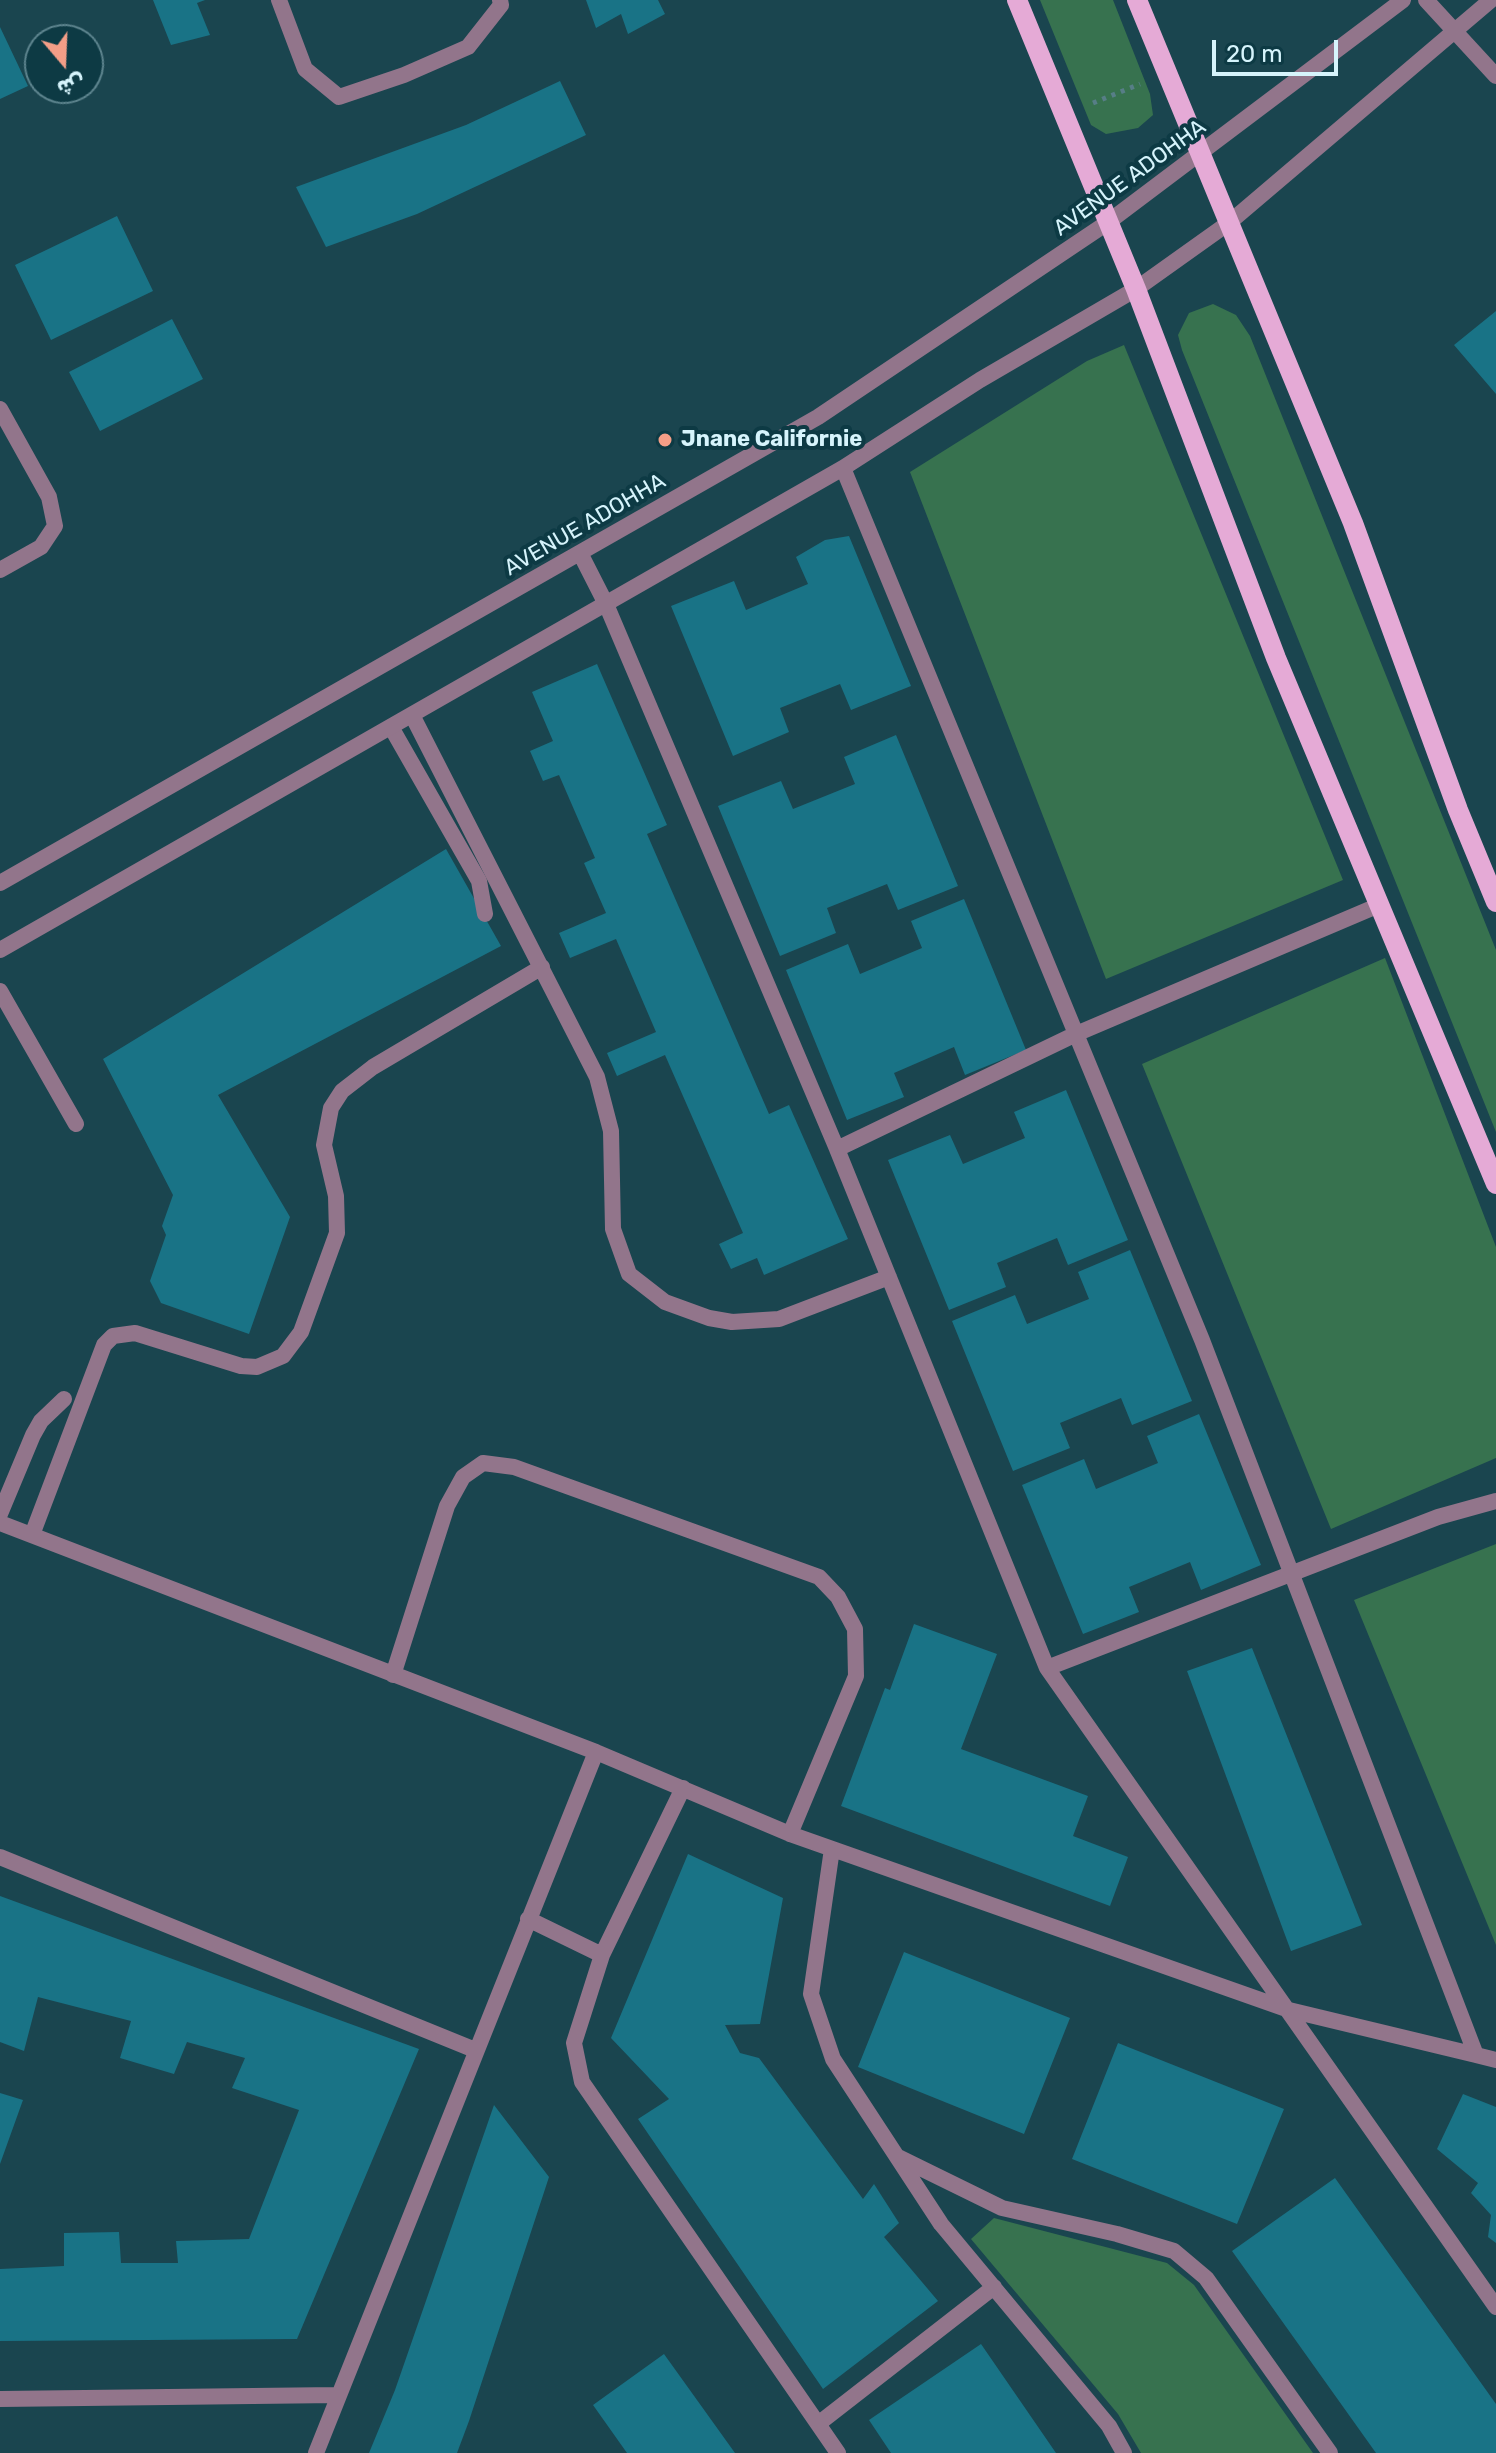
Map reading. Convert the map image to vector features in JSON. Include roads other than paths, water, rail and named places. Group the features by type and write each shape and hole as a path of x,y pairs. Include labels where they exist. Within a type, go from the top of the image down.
{"main road":[{"path":"1017,0 1136,289 1276,658 1377,906 1496,1184"},
{"path":"1137,0 1353,523 1458,810 1496,902"}],"street":[{"path":"279,0 305,69 339,97 404,75 468,47 501,5 500,0"},
{"name":"AVENUE ADOHHA","path":"0,883 818,417 1107,223 1202,155 1403,0"},
{"path":"1426,0 1496,76"},
{"path":"0,950 843,468 980,380 1136,289 1230,222 1491,0"},
{"path":"0,409 49,497 55,526 41,547 0,570"},
{"path":"843,468 1294,1572 1476,2055"},
{"path":"580,553 606,604 837,1149 1047,1668 1496,2307"},
{"path":"412,715 597,1077 606,1103 613,1155 613,1229 629,1274 645,1290 687,1312 720,1320 755,1322 779,1319 889,1277"},
{"path":"391,727 479,881 485,914"},
{"path":"837,1149 1076,1034 1377,906"},
{"path":"32,1535 104,1345 113,1336 135,1333 241,1366 257,1367 283,1356 301,1332 337,1233 336,1196 324,1145 331,1108 342,1091 373,1067 542,967"},
{"path":"0,991 76,1124"},
{"path":"0,1514 33,1435 51,1409 64,1399"},
{"path":"393,1675 447,1506 463,1477 483,1463 514,1467 819,1577 838,1597 855,1629 856,1676 790,1834"},
{"path":"1047,1668 1438,1517 1496,1501"},
{"path":"0,1523 596,1752 790,1834 1289,2010 1496,2060"},
{"path":"316,2453 596,1752"},
{"path":"683,1788 602,1955 574,2043 582,2082 838,2453"},
{"path":"832,1849 811,1994 833,2059 941,2224 1109,2426 1124,2453"},
{"path":"0,1857 475,2050"},
{"path":"528,1919 602,1955"},
{"path":"897,2156 1002,2208 1117,2234 1174,2251 1206,2278 1330,2453"},
{"path":"818,2424 994,2287"},
{"path":"0,2399 337,2395"}],"place":[{"name":"Jnane Californie","path":"665,440"}]}
